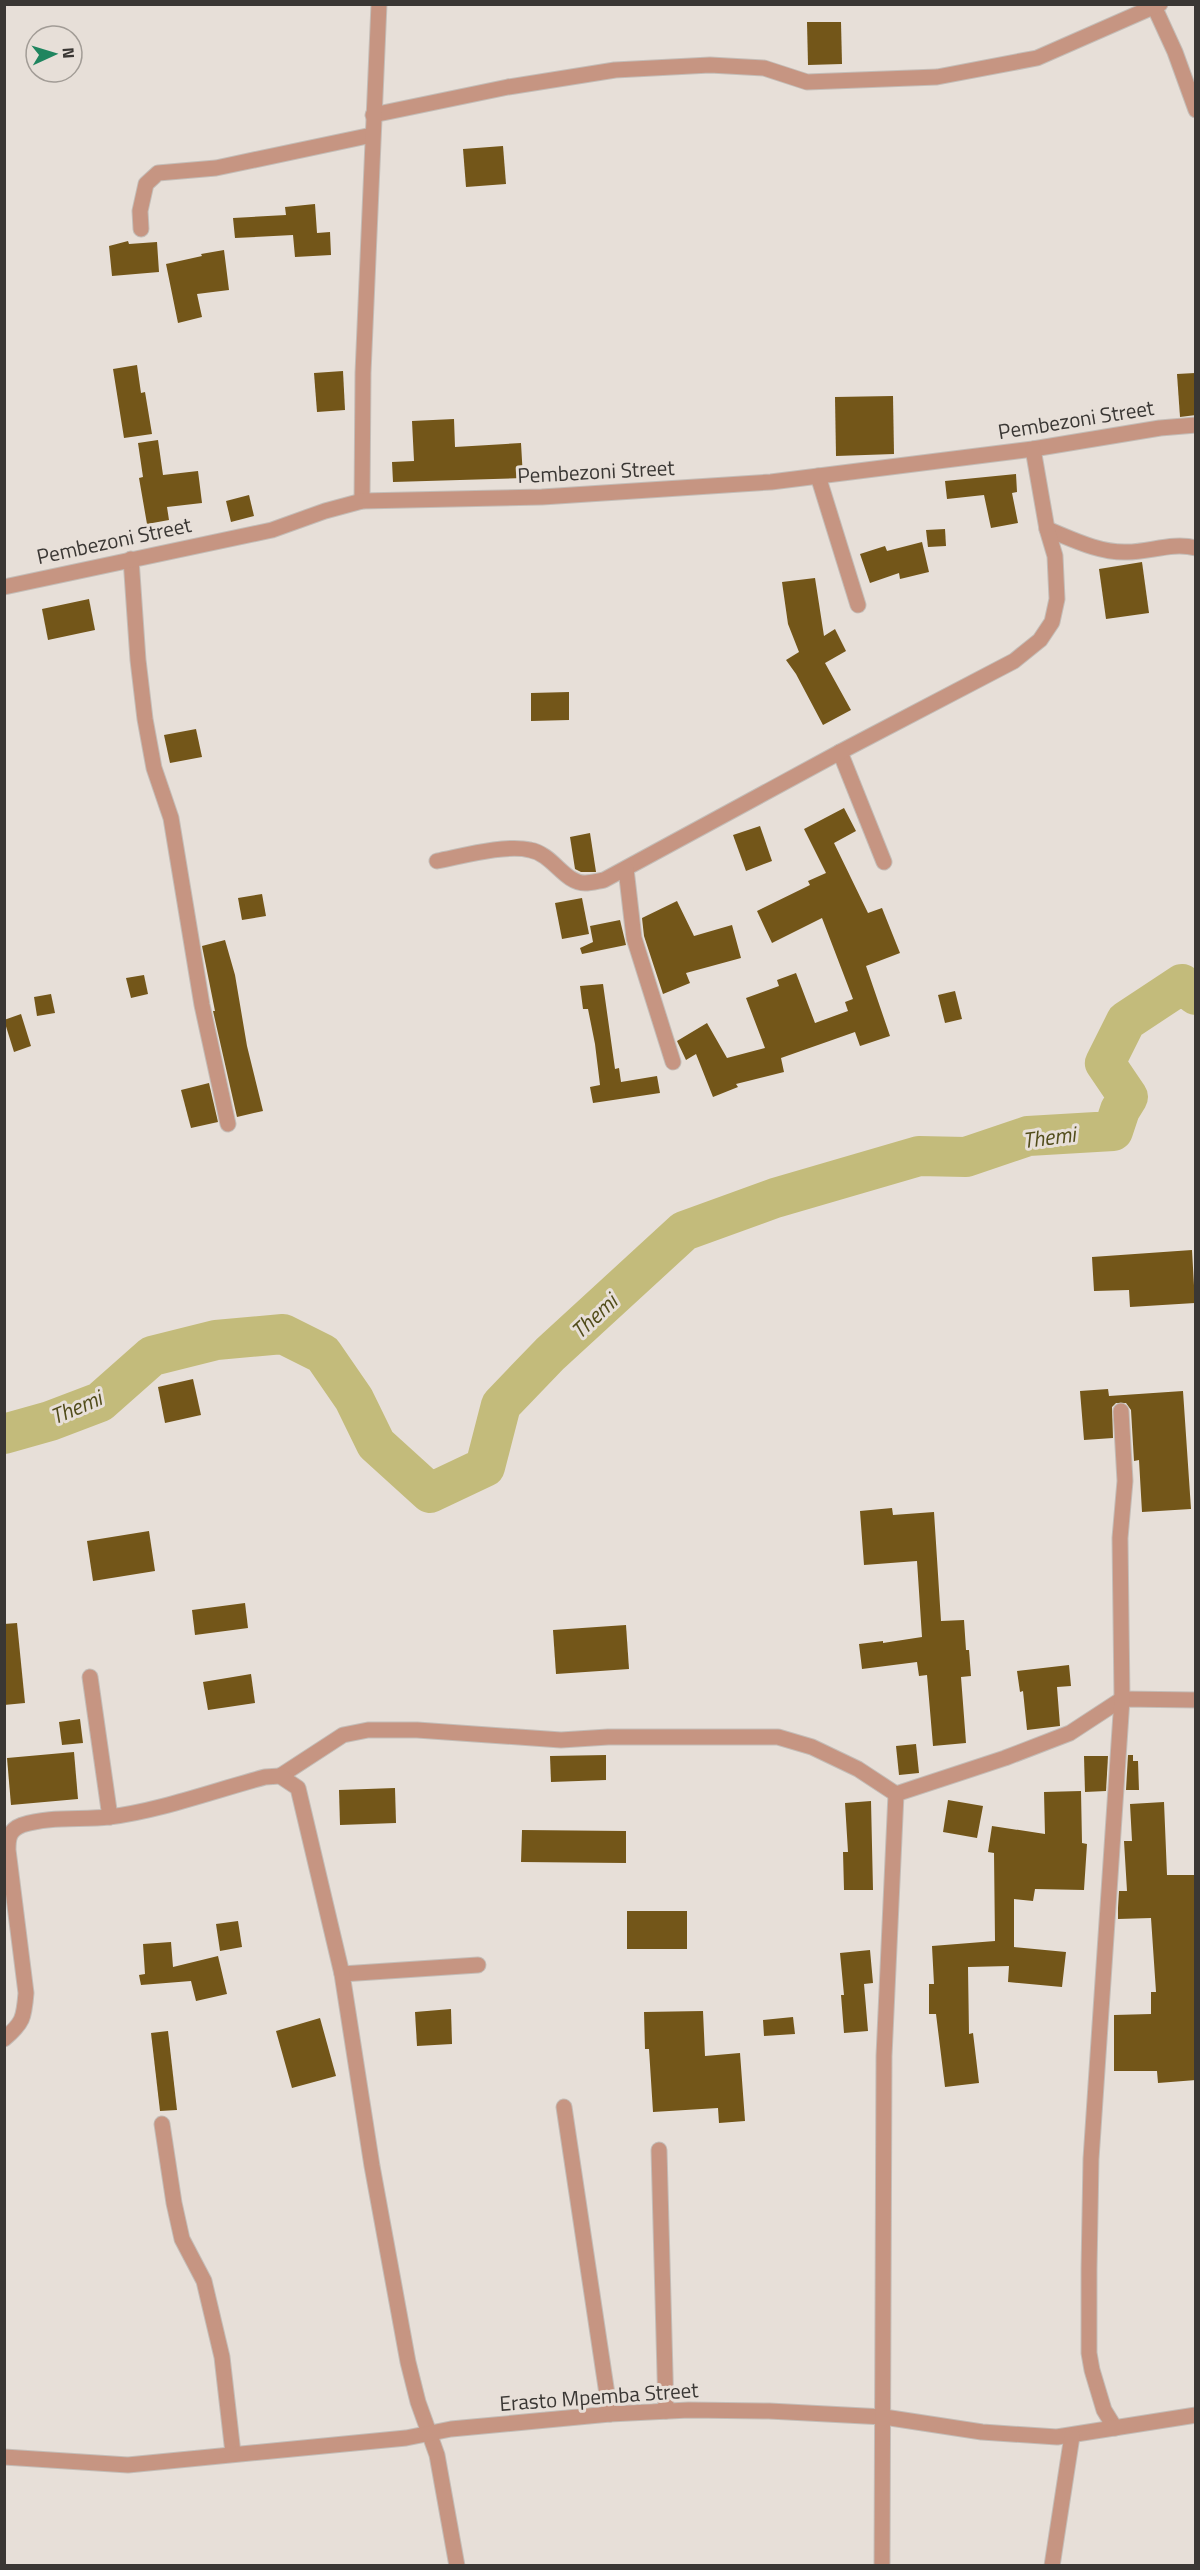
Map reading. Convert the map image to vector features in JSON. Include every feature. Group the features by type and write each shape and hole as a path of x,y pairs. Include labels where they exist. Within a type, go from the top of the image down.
{"street":[{"path":"362,501 363,373 379,4"},
{"path":"373,115 508,87 615,70 710,65 764,68 807,82 937,77 1037,58 1156,5 1196,110"},
{"path":"141,230 140,212 146,184 158,173 216,168 372,135"},
{"name":"Pembezoni Street","path":"4,587 272,531 325,510 362,501 542,497 771,482 1033,449 1160,428 1196,425"},
{"path":"437,861 493,850 531,850 554,861 571,880 585,883 604,880 1014,661 1040,640 1052,622 1057,599 1054,556 1033,449"},
{"path":"818,476 858,605"},
{"path":"1047,529 1100,549 1127,552 1167,546 1196,548"},
{"path":"131,559 138,660 147,729 154,768 171,818 202,1005 228,1124"},
{"path":"840,752 884,862"},
{"path":"626,869 634,938 672,1062"},
{"path":"1114,2428 1104,2410 1089,2353 1089,2269 1091,2159 1122,1699 1120,1538 1125,1481 1121,1411"},
{"path":"90,1677 110,1816"},
{"path":"896,1794 1005,1758 1070,1733 1122,1699 1196,1700"},
{"path":"4,2039 20,2027 26,1994 8,1850 8,1831 39,1821 110,1816 265,1777 280,1776 343,1735 368,1730 417,1730 561,1740 608,1737 778,1737 812,1747 858,1769 896,1794"},
{"path":"280,1776 298,1788 304,1803 342,1974 372,2166 408,2362 417,2402 430,2432 442,2480 457,2565"},
{"path":"882,2565 884,2056 896,1794"},
{"path":"342,1974 478,1965"},
{"path":"564,2107 610,2414"},
{"path":"162,2124 182,2239 204,2281 222,2357 232,2453"},
{"path":"659,2150 666,2411"},
{"name":"Erasto Mpemba Street","path":"4,2457 128,2464 406,2438 430,2432 610,2414 666,2411 769,2411 884,2417 982,2432 1038,2436 1072,2436 1196,2415"},
{"path":"1052,2565 1072,2436"}],"building":[{"path":"807,22 841,22 842,64 808,65"},
{"path":"503,146 506,184 466,187 463,149"},
{"path":"315,204 317,233 330,232 331,255 295,257 293,235 235,238 233,218 286,215 285,207"},
{"path":"128,241 129,244 157,242 159,272 112,276 109,246"},
{"path":"224,250 229,290 197,294 202,317 178,323 166,264"},
{"path":"137,365 141,393 145,392 152,434 124,438 113,369"},
{"path":"343,371 345,410 317,412 314,373"},
{"path":"1195,373 1196,415 1180,417 1177,374"},
{"path":"893,396 894,454 836,456 835,397"},
{"path":"454,419 455,447 521,443 523,478 393,482 392,462 414,461 412,421"},
{"path":"158,440 163,475 198,471 202,503 167,507 169,520 147,524 139,478 143,477 138,443"},
{"path":"1016,474 1017,492 1012,493 1018,523 991,528 984,495 947,499 945,481"},
{"path":"249,495 254,516 231,522 226,501"},
{"path":"945,529 946,546 928,547 926,530"},
{"path":"922,542 929,572 900,579 899,573 870,583 860,554 885,546 887,551"},
{"path":"1142,562 1149,613 1106,619 1099,569"},
{"path":"815,578 824,636 835,629 846,651 825,663 851,710 823,725 786,660 799,652 788,624 782,582"},
{"path":"89,599 95,630 48,640 42,609"},
{"path":"569,692 569,720 531,721 531,693"},
{"path":"196,729 202,757 170,763 164,735"},
{"path":"844,808 856,831 834,843 868,913 882,908 900,953 866,966 890,1036 860,1046 855,1032 781,1058 784,1072 736,1084 738,1087 713,1097 696,1054 686,1060 677,1041 707,1023 727,1058 765,1048 746,998 779,986 777,980 796,973 815,1023 848,1011 845,1002 853,999 822,918 772,943 757,911 810,885 808,881 826,873 804,829"},
{"path":"760,826 772,861 746,871 733,835"},
{"path":"590,833 596,872 581,872 575,869 570,837"},
{"path":"262,894 266,916 242,920 238,898"},
{"path":"582,898 589,934 562,939 555,903"},
{"path":"677,901 694,936 732,925 741,958 686,973 690,983 663,994 644,936 642,918"},
{"path":"620,920 626,945 582,954 580,948 593,942 590,926"},
{"path":"225,940 235,975 247,1046 263,1111 237,1117 213,1011 215,1011 202,946"},
{"path":"144,975 148,994 131,998 126,978"},
{"path":"603,984 615,1069 619,1068 621,1082 657,1076 660,1093 593,1103 590,1087 600,1085 588,1009 583,1009 580,986"},
{"path":"955,991 962,1019 945,1023 938,995"},
{"path":"51,994 55,1013 37,1016 34,997"},
{"path":"21,1014 31,1046 14,1052 4,1020"},
{"path":"209,1083 218,1122 191,1128 181,1090"},
{"path":"1192,1250 1195,1303 1130,1307 1129,1290 1094,1291 1092,1257"},
{"path":"193,1379 201,1415 165,1423 158,1387"},
{"path":"1108,1389 1109,1396 1183,1391 1191,1509 1142,1512 1139,1460 1134,1461 1131,1410 1126,1403 1116,1403 1112,1407 1113,1438 1084,1440 1080,1391"},
{"path":"892,1508 893,1515 934,1512 941,1621 964,1620 966,1650 969,1650 971,1676 961,1677 966,1743 933,1746 927,1675 919,1676 917,1662 862,1669 859,1644 922,1637 917,1561 864,1565 860,1511"},
{"path":"149,1531 155,1571 93,1581 87,1541"},
{"path":"245,1603 248,1628 195,1635 192,1610"},
{"path":"17,1623 25,1703 4,1705 4,1624"},
{"path":"626,1625 629,1669 556,1674 553,1630"},
{"path":"1069,1665 1071,1686 1057,1687 1060,1726 1027,1730 1023,1691 1020,1692 1017,1671"},
{"path":"251,1674 255,1703 208,1710 203,1682"},
{"path":"80,1719 83,1743 62,1745 59,1722"},
{"path":"916,1744 919,1773 899,1775 896,1746"},
{"path":"74,1752 78,1799 11,1805 7,1758"},
{"path":"606,1755 606,1780 551,1782 550,1756"},
{"path":"1128,1755 1133,1755 1133,1761 1138,1761 1139,1790 1126,1790"},
{"path":"1084,1756 1108,1756 1106,1791 1085,1792"},
{"path":"395,1788 396,1823 340,1825 339,1790"},
{"path":"1081,1791 1082,1843 1087,1844 1084,1890 1035,1889 1033,1901 1014,1899 1014,1947 1066,1952 1062,1987 1008,1982 1009,1966 968,1967 969,2034 973,2033 979,2083 945,2087 936,2014 929,2014 929,1984 934,1984 932,1946 995,1941 994,1853 988,1852 992,1826 1045,1834 1044,1792"},
{"path":"948,1800 983,1806 977,1838 943,1832"},
{"path":"871,1801 873,1890 844,1890 843,1852 848,1852 845,1803"},
{"path":"1164,1802 1167,1875 1196,1875 1196,2080 1158,2083 1157,2071 1114,2071 1114,2015 1151,2014 1151,1992 1156,1992 1151,1918 1118,1919 1119,1891 1127,1891 1124,1841 1132,1841 1130,1804"},
{"path":"522,1830 626,1831 626,1863 521,1862"},
{"path":"627,1911 687,1911 687,1949 627,1949"},
{"path":"238,1921 242,1947 220,1951 216,1924"},
{"path":"171,1942 173,1967 218,1956 227,1994 196,2001 191,1981 141,1985 139,1975 145,1974 143,1944"},
{"path":"870,1950 873,1983 864,1984 868,2031 844,2033 841,1995 844,1995 840,1953"},
{"path":"451,2009 452,2044 417,2046 415,2012"},
{"path":"703,2011 705,2056 740,2053 745,2121 719,2123 718,2108 653,2112 649,2049 645,2049 644,2012"},
{"path":"793,2017 795,2034 764,2036 763,2020"},
{"path":"320,2018 336,2076 292,2088 276,2031"},
{"path":"168,2031 177,2110 160,2111 151,2033"}],"waterway":[{"name":"Themi","path":"4,1434 50,1421 100,1402 152,1356 216,1340 283,1334 323,1354 354,1399 376,1444 430,1493 485,1467 501,1405 550,1354 684,1231 775,1198 919,1156 966,1157 1028,1136 1113,1131 1120,1110 1128,1097 1105,1063 1126,1021 1182,984 1196,995"}]}
